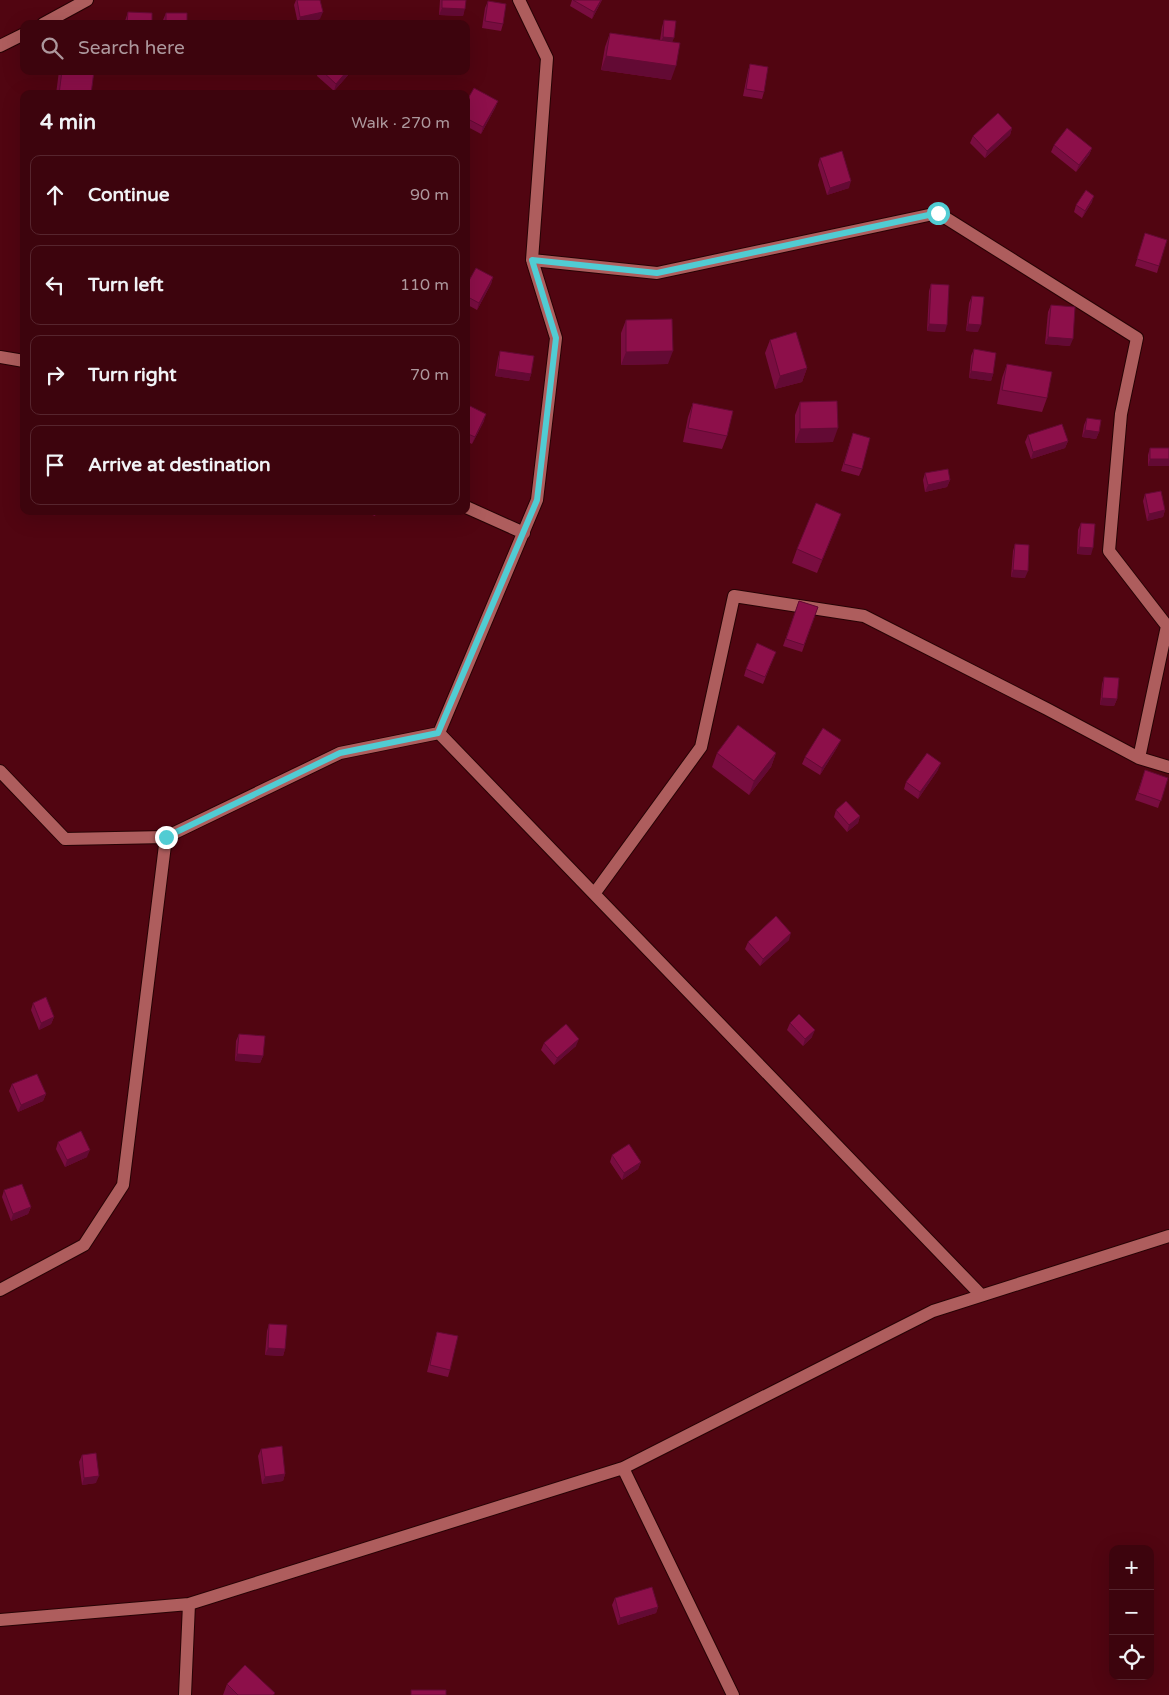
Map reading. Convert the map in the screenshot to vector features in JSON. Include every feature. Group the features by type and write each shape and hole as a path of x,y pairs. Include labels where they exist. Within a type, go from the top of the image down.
{"street":[{"path":"50,20 87,0"},
{"path":"438,733 537,500 556,338 532,260 547,58 519,0"},
{"path":"0,46 20,36"},
{"path":"532,260 657,273 938,213 1137,338 1121,414 1109,551 1166,626 1139,758"},
{"path":"0,357 20,360"},
{"path":"470,509 524,533"},
{"path":"594,894 701,748 734,596 864,616 1139,758 1169,767"},
{"path":"0,771 65,839 166,837 340,753 438,733"},
{"path":"438,733 981,1295"},
{"path":"0,1290 84,1245 123,1185 166,837"},
{"path":"0,1620 189,1604 623,1468 933,1311 1169,1236"},
{"path":"623,1468 732,1695"},
{"path":"185,1695 189,1604"}],"building":[{"path":"297,0 320,0 323,12 300,17"},
{"path":"442,0 466,0 465,9 442,8"},
{"path":"573,0 601,0 594,12"},
{"path":"488,1 506,4 503,24 485,21"},
{"path":"128,12 152,13 152,20 127,20"},
{"path":"166,13 187,13 187,20 166,20"},
{"path":"664,20 676,21 674,38 663,37"},
{"path":"610,33 680,43 676,66 606,56"},
{"path":"750,64 768,67 764,92 746,89"},
{"path":"61,75 93,75 92,90 60,90"},
{"path":"326,75 344,75 336,84"},
{"path":"474,88 498,101 483,127 470,120 470,95"},
{"path":"998,113 1012,128 987,151 973,136"},
{"path":"1067,128 1092,148 1079,165 1054,145"},
{"path":"842,151 851,181 830,188 820,158"},
{"path":"1086,190 1094,196 1085,211 1076,205"},
{"path":"1145,233 1167,240 1159,266 1137,259"},
{"path":"476,268 493,277 479,303 470,298 470,279"},
{"path":"931,284 949,285 947,325 929,324"},
{"path":"972,296 984,297 981,325 968,324"},
{"path":"1051,305 1075,307 1073,339 1048,337"},
{"path":"672,319 673,351 626,352 626,320"},
{"path":"796,332 807,368 780,376 770,340"},
{"path":"974,349 996,353 993,374 971,371"},
{"path":"500,351 534,356 531,374 498,369"},
{"path":"1007,364 1052,372 1047,398 1002,390"},
{"path":"837,401 838,428 800,429 800,402"},
{"path":"693,403 733,411 727,436 688,428"},
{"path":"470,406 486,414 475,437 470,435"},
{"path":"1087,418 1101,420 1099,432 1085,430"},
{"path":"1062,424 1068,441 1033,452 1028,435"},
{"path":"853,433 870,438 862,469 844,464"},
{"path":"1150,448 1169,448 1169,459 1150,459"},
{"path":"948,469 950,480 928,485 925,473"},
{"path":"1161,491 1165,510 1149,514 1145,494"},
{"path":"816,503 841,514 822,560 797,549"},
{"path":"1081,523 1095,524 1093,548 1079,547"},
{"path":"1015,544 1029,545 1028,571 1013,570"},
{"path":"799,601 818,607 804,645 786,639"},
{"path":"757,643 776,652 765,677 746,669"},
{"path":"1104,677 1119,678 1117,699 1102,698"},
{"path":"738,725 776,753 754,781 717,753"},
{"path":"823,728 841,740 822,768 805,757"},
{"path":"927,753 941,763 920,792 906,782"},
{"path":"1145,770 1168,778 1161,801 1138,793"},
{"path":"846,801 860,816 849,825 836,810"},
{"path":"776,916 791,933 763,959 748,942"},
{"path":"46,997 54,1017 41,1023 33,1003"},
{"path":"799,1014 815,1030 805,1039 790,1023"},
{"path":"566,1024 579,1039 557,1058 544,1043"},
{"path":"239,1034 265,1036 263,1056 237,1054"},
{"path":"37,1074 46,1094 21,1105 12,1084"},
{"path":"81,1131 90,1150 67,1160 58,1142"},
{"path":"629,1144 641,1162 624,1173 612,1155"},
{"path":"22,1184 31,1207 13,1214 4,1190"},
{"path":"269,1324 287,1325 285,1349 268,1348"},
{"path":"437,1332 458,1336 450,1370 430,1365"},
{"path":"282,1446 285,1474 265,1477 261,1449"},
{"path":"96,1453 99,1476 84,1478 82,1455"},
{"path":"652,1587 658,1607 620,1618 615,1598"},
{"path":"245,1665 275,1693 273,1695 238,1695 227,1684"},
{"path":"411,1690 446,1690 446,1695 411,1695"}],"route":[{"path":"166,837 340,753 438,733 537,500 556,338 532,260 657,273 938,213"}]}
